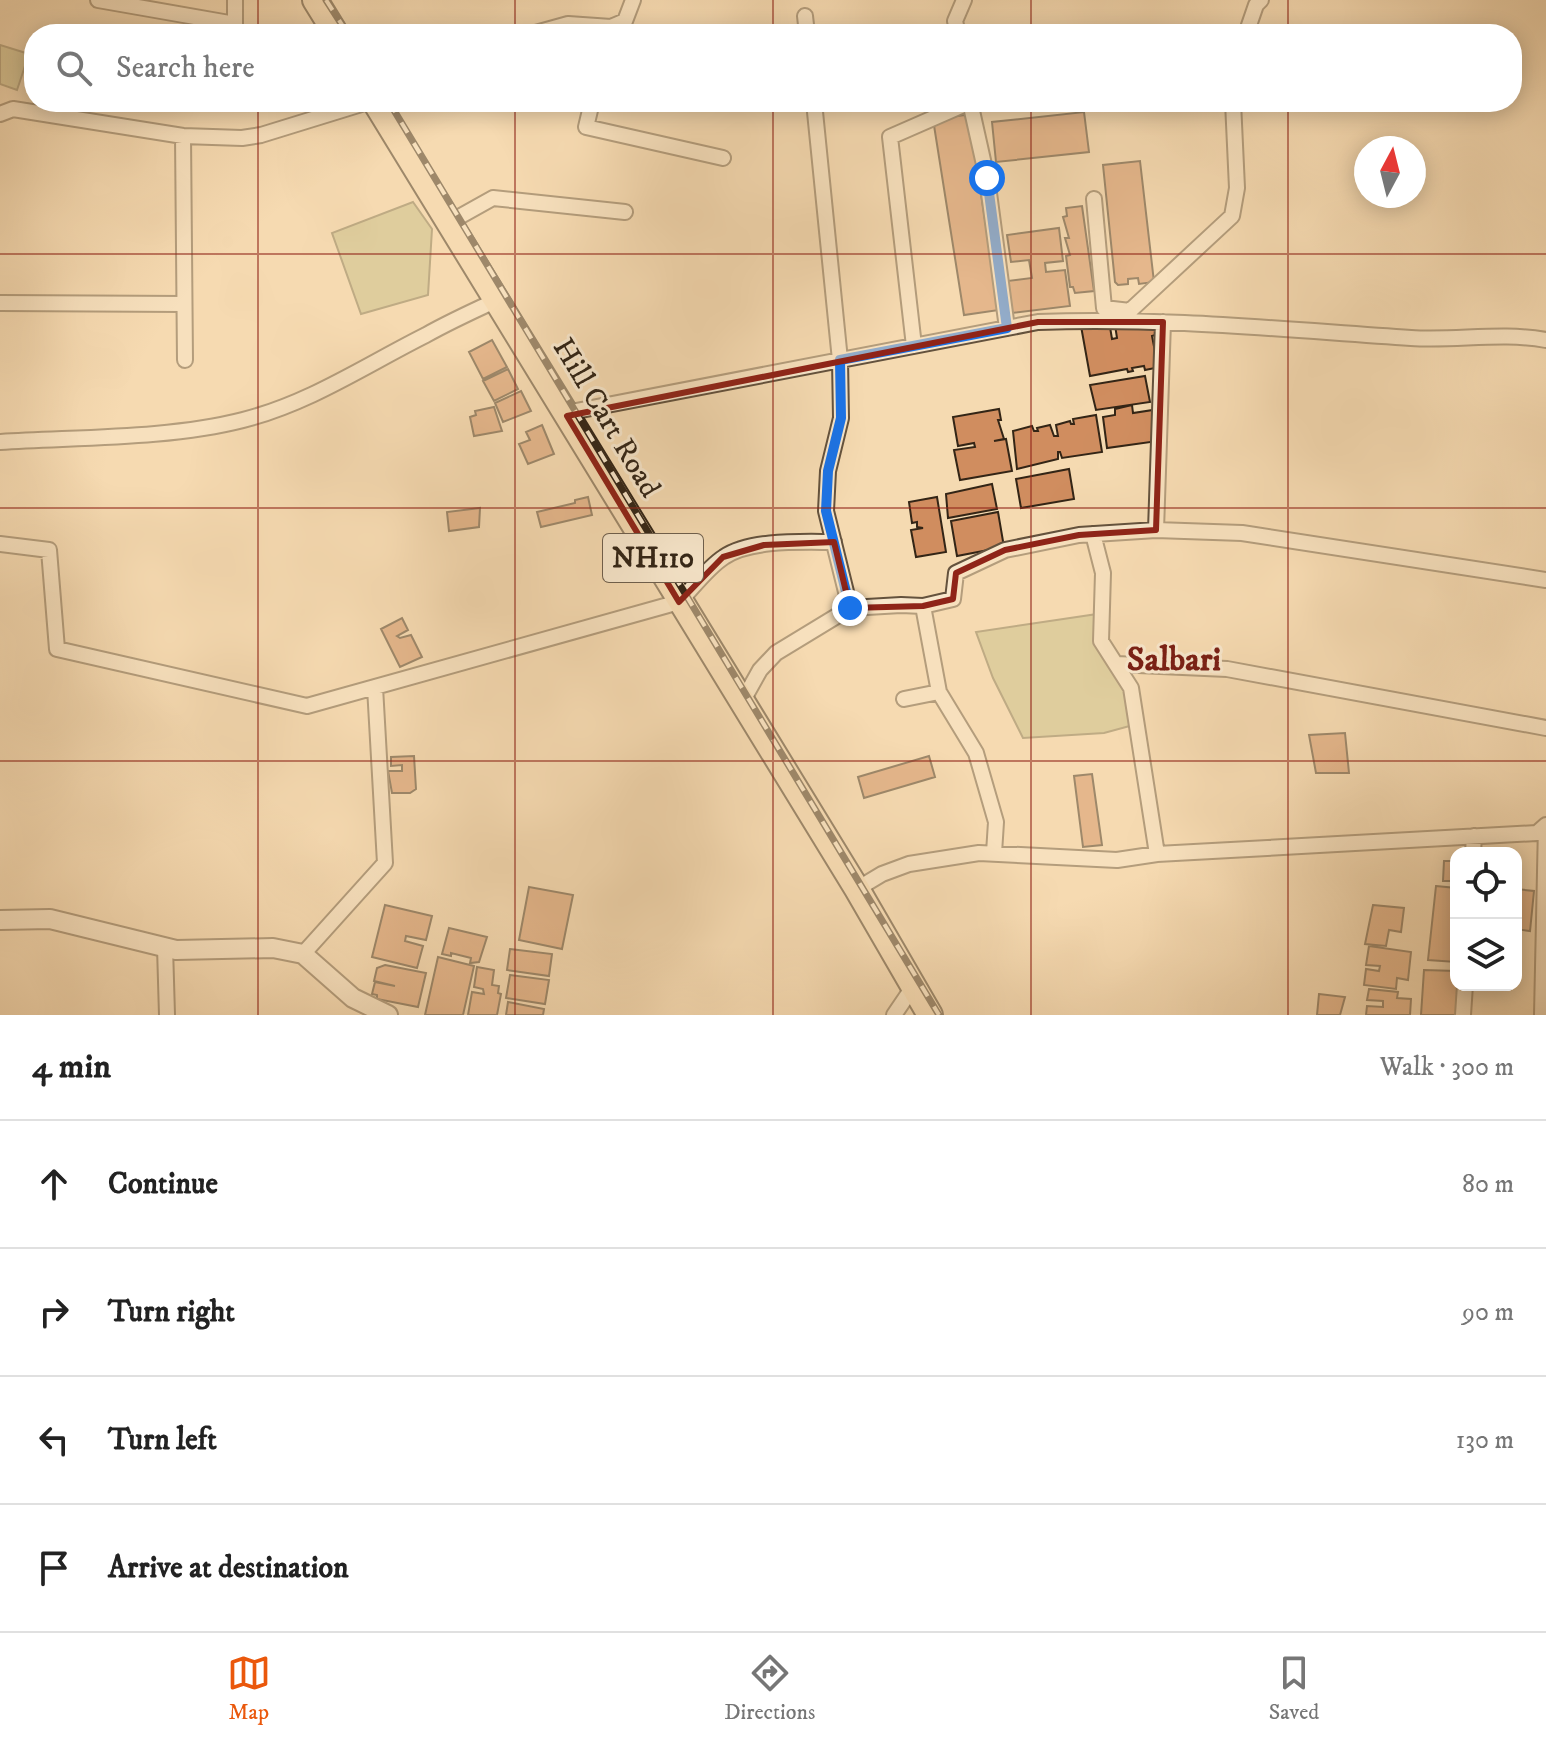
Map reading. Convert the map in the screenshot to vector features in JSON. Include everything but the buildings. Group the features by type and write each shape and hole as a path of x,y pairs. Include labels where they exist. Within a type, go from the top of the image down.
{"highway":[{"path":"315,0 330,24"},
{"name":"Hill Cart Road","path":"381,112 857,889 930,1015"}],"street":[{"path":"98,0 235,24 235,0"},
{"path":"620,24 625,21 633,0"},
{"path":"956,24 964,0"},
{"path":"1248,24 1254,2"},
{"path":"805,16 806,24"},
{"path":"0,114 13,109 24,111"},
{"path":"32,112 183,136 253,137 335,112"},
{"path":"590,112 586,127 723,158"},
{"path":"815,112 840,360 841,418 828,471 826,502 850,608"},
{"path":"914,346 890,137 947,112"},
{"path":"972,112 987,178 1007,328"},
{"path":"1124,316 1232,216 1237,188 1233,112"},
{"path":"183,136 185,360"},
{"path":"450,222 493,198 625,212"},
{"path":"1094,199 1104,308 1124,316"},
{"path":"0,442 132,435 243,420 314,395 497,300"},
{"path":"0,303 184,304"},
{"path":"567,416 576,411 1038,322 1124,316 1163,322 1408,338 1546,340"},
{"path":"1156,530 1163,322"},
{"path":"741,704 760,670 776,653 850,608 923,606 953,599 956,573 1005,550 1093,534 1156,530 1242,533 1546,580"},
{"path":"1093,534 1103,573 1101,641 1131,688 1157,854"},
{"path":"0,544 49,550 57,649 307,706 679,602 723,557 738,551 764,545 834,542"},
{"path":"923,606 939,692 976,753 996,822 994,853"},
{"path":"1116,664 1227,669 1546,728"},
{"path":"303,954 385,863 375,687"},
{"path":"904,699 939,692"},
{"path":"857,889 882,874 909,864 979,853 1117,860 1157,854 1537,833 1546,825"},
{"path":"1542,1015 1546,825"},
{"path":"1473,847 1474,836"},
{"path":"0,920 50,919 176,950 273,948 303,954 353,998 385,1014"},
{"path":"165,947 167,1015"},
{"path":"894,1015 913,987"},
{"path":"1463,1015 1465,991"}],"highlighted area":[{"path":"1038,322 1163,322 1156,530 1079,535 1005,550 956,573 953,599 923,606 850,608 834,542 764,545 723,557 679,602 567,416"}],"shaded area":[{"path":"0,45 24,52 24,69 17,90 0,84"},
{"path":"413,202 432,229 428,295 361,314 332,233"},
{"path":"1104,613 1101,641 1131,688 1137,724 1104,733 1023,738 993,678 976,632"}],"railway":[{"path":"326,0 342,24"},
{"path":"395,112 939,1015"}],"district":[{"name":"Salbari","path":"1174,660"}],"route":[{"path":"850,608 826,511 828,471 841,418 840,360 1007,328 987,178"}]}
